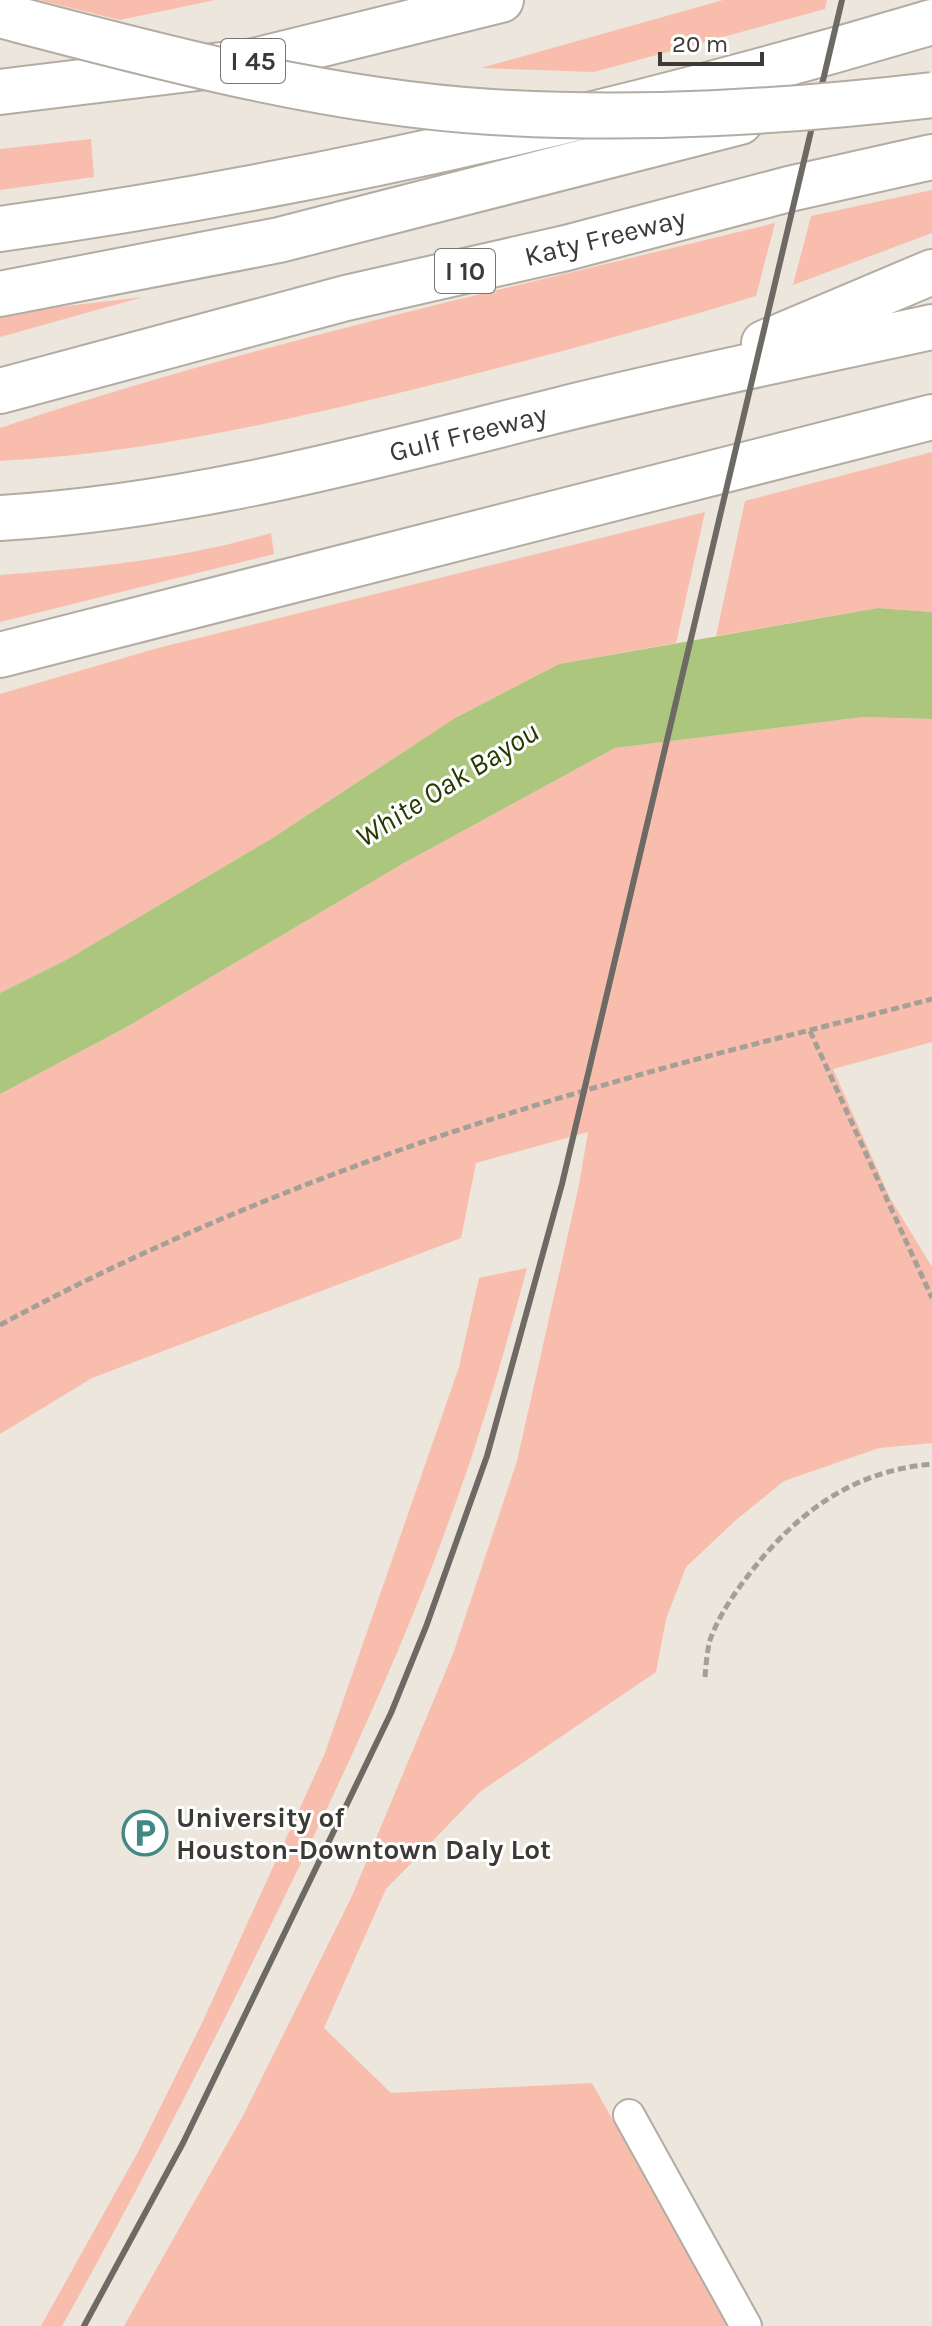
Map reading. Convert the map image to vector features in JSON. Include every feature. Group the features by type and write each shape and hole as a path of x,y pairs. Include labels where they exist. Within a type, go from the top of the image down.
{"highway":[{"name":"I 45","path":"0,92 254,61 501,0"},
{"path":"0,15 261,77 351,94 490,112 642,116 791,112 932,95"},
{"path":"0,229 262,188 407,159 607,110 932,22"},
{"path":"0,294 293,237 932,73"},
{"name":"Katy Freeway","path":"0,391 346,298 566,248 789,189 932,157"},
{"path":"0,279 167,262"},
{"path":"611,397 734,355 932,272"},
{"name":"Gulf Freeway","path":"0,518 132,506 290,477 611,397 932,327"},
{"path":"0,655 932,417"}],"street":[{"path":"629,2115 746,2326"}],"path":[{"path":"0,1325 206,1226 438,1136 611,1083 932,999"},
{"path":"810,1031 932,1298"},
{"path":"705,1677 710,1640 732,1597 794,1522 844,1489 899,1467 932,1464"}],"shaded area":[{"path":"39,0 215,0 120,20"},
{"path":"723,0 827,0 825,9 594,72 481,68"},
{"path":"91,139 94,177 0,190 0,149"},
{"path":"932,190 932,233 793,285 811,216"},
{"path":"775,223 756,296 541,357 309,414 104,452 0,461 0,428 95,397 385,318"},
{"path":"143,297 18,332 0,337 0,314"},
{"path":"932,452 932,612 878,608 716,636 745,501"},
{"path":"705,512 676,643 559,664 455,718 271,839 68,959 0,993 0,694 158,648"},
{"path":"271,533 274,554 0,622 0,575 171,556"},
{"path":"863,717 932,719 932,1042 833,1069 890,1198 932,1267 932,1443 879,1448 784,1481 686,1567 666,1619 656,1672 481,1791 386,1889 324,2028 391,2093 592,2083 728,2326 124,2326 244,2114 352,1896 453,1654 517,1461 588,1132 476,1163 461,1238 92,1378 0,1434 0,1094 125,1028 404,863 615,748"},
{"path":"527,1268 493,1390 453,1510 411,1620 339,1782 215,2038 88,2279 62,2326 41,2326 138,2152 202,2023 325,1753 459,1367 479,1278"}],"water":[{"name":"White Oak Bayou","path":"878,608 932,612 932,719 863,717 615,748 404,863 125,1028 0,1094 0,993 68,959 271,839 455,718 559,664"}],"railway":[{"path":"84,2326 183,2143 391,1713 427,1624 487,1456 562,1184 842,0"}],"place":[{"name":"University of Houston-Downtown Daly Lot","path":"145,1833"}]}
